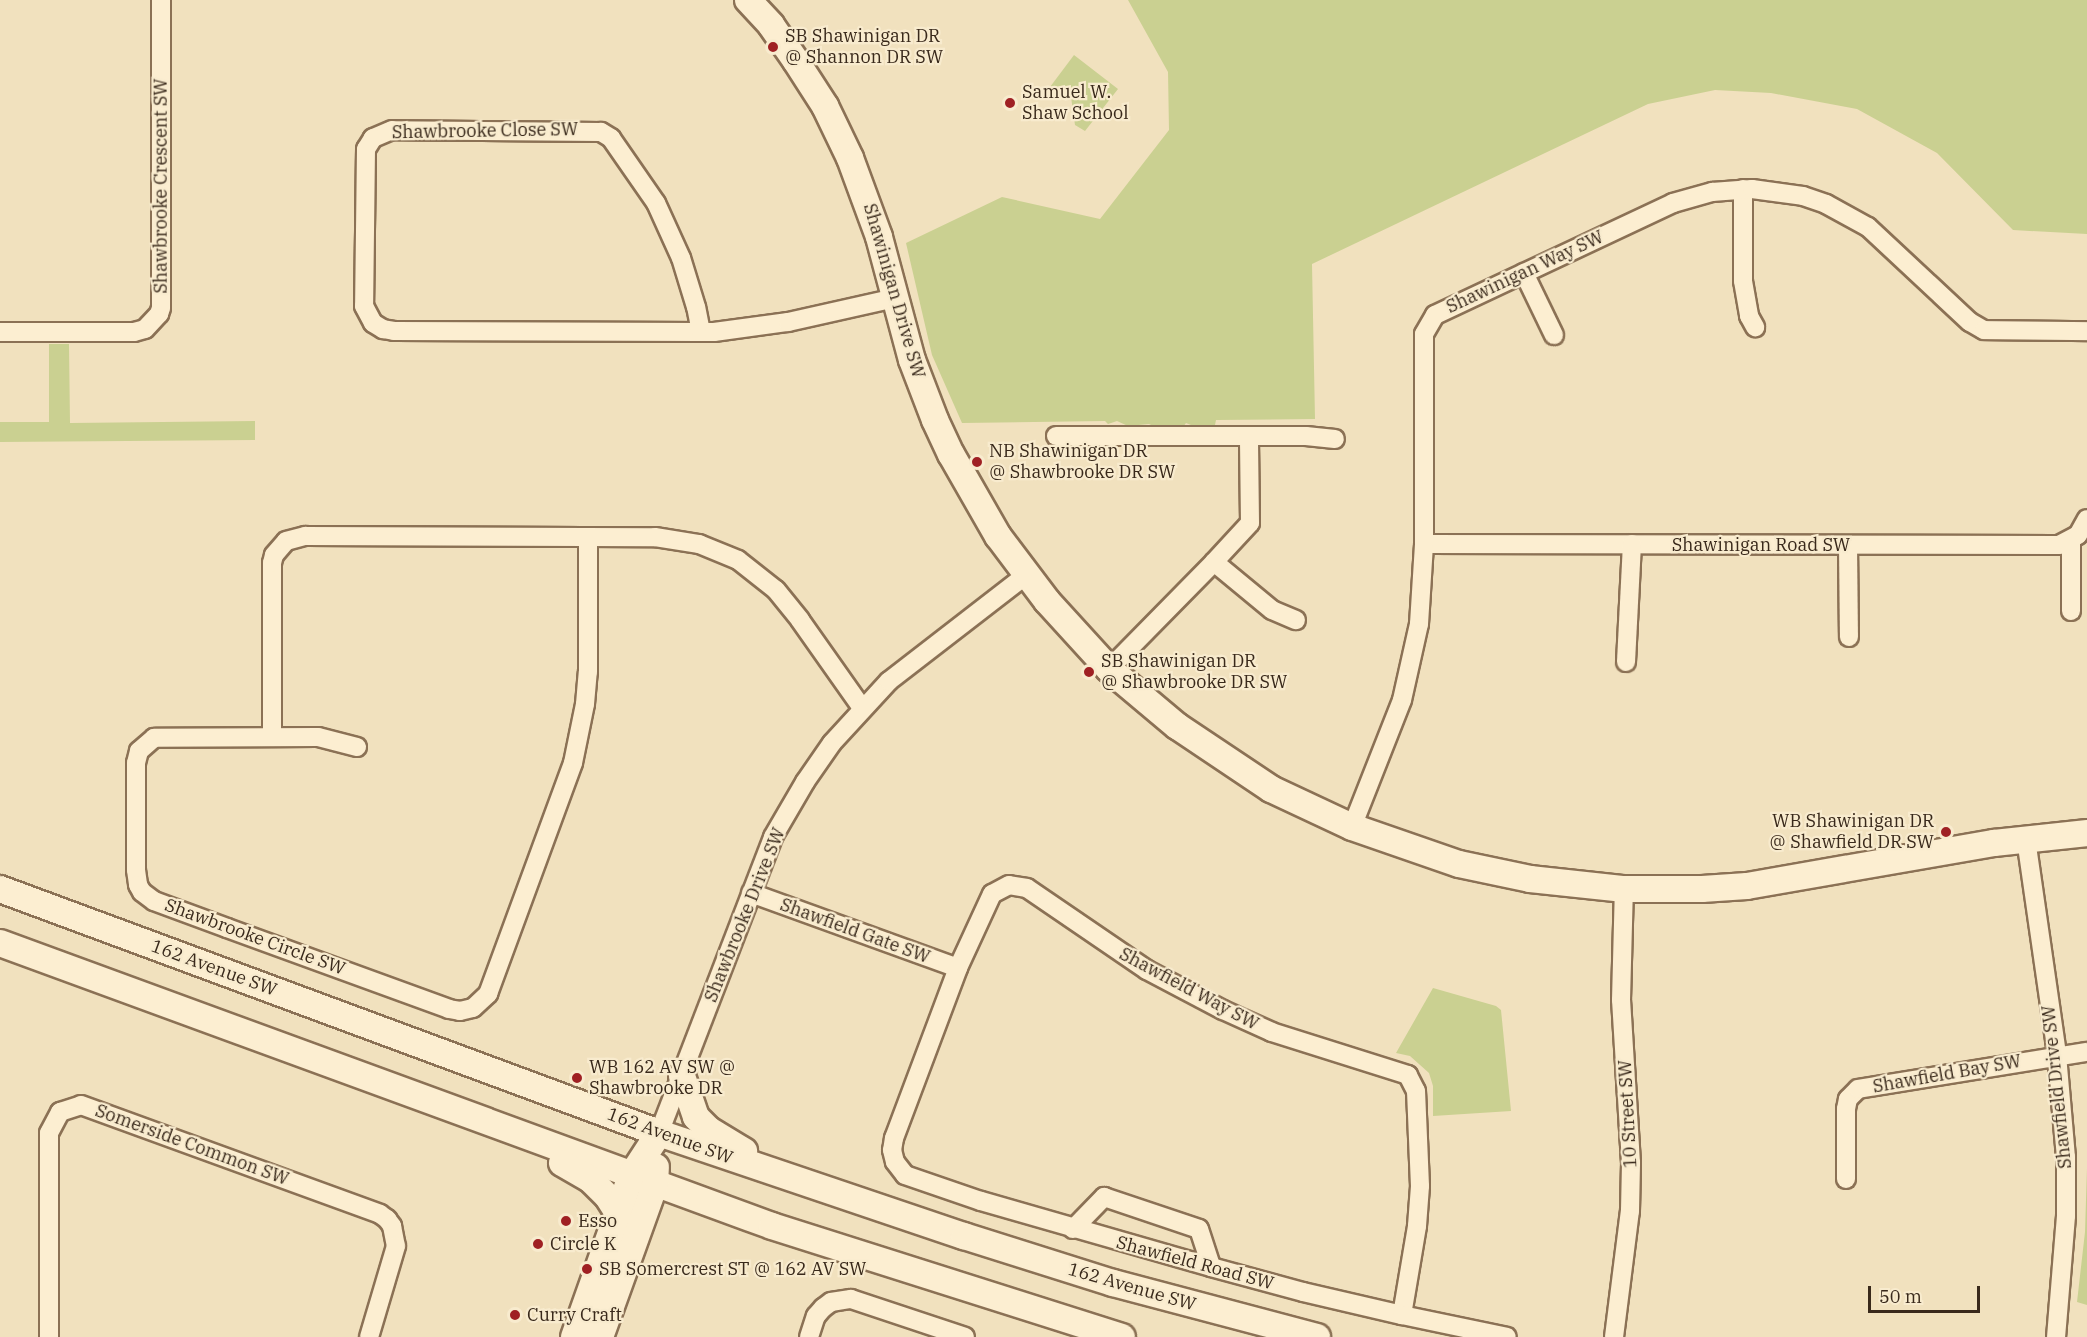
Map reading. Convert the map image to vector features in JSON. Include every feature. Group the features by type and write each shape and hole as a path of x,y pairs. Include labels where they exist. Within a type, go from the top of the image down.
{"main road":[{"name":"Shawinigan Drive SW","path":"758,3 825,106 850,158 871,210 912,360 951,454 998,536 1026,574 1109,669 1176,726 1271,789 1352,827 1459,864 1540,880 1624,889 1702,889 1747,886 2026,839 2087,832"},
{"name":"162 Avenue SW","path":"0,889 659,1133 782,1175 1113,1283 1317,1337"},
{"path":"0,943 643,1180 851,1252 1122,1337"},
{"path":"682,1076 696,1117 710,1130 782,1175"},
{"path":"508,1130 590,1179 608,1197 618,1213"},
{"path":"600,1337 643,1180 659,1133"},
{"path":"574,1337 618,1213 643,1180"}],"street":[{"name":"Shawbrooke Crescent SW","path":"0,332 134,332 145,329 159,314 161,308 160,0"},
{"name":"Shawbrooke Close SW","path":"701,332 681,258 656,203 616,144 601,132 392,130 373,138 366,149 364,306 373,323 383,329 394,331 701,332 788,322 895,298"},
{"name":"Shawinigan Way SW","path":"1352,827 1402,700 1419,624 1424,544 1424,341 1426,326 1442,310 1672,203 1712,192 1743,189 1773,190 1803,196 1846,215 1889,244 1970,322 1984,330 2087,331"},
{"path":"1743,189 1743,281 1749,316 1755,327"},
{"path":"1524,273 1554,335"},
{"path":"1056,436 1249,436 1335,439"},
{"path":"1109,669 1250,523 1249,436"},
{"path":"2071,611 2071,540 2082,530 2087,519"},
{"path":"357,747 318,737 272,735 272,563 274,555 286,541 305,536 588,537 673,538 699,544 738,560 764,578 790,605 862,708"},
{"name":"Shawbrooke Circle SW","path":"272,735 161,736 146,743 136,763 135,870 142,892 154,901 449,1009 460,1011 473,1008 488,994 573,763 585,704 588,672 588,537"},
{"name":"Shawinigan Road SW","path":"1424,544 2059,545 2071,540"},
{"path":"1626,662 1632,544"},
{"path":"1848,545 1849,637"},
{"path":"1214,562 1272,610 1296,620"},
{"name":"Shawbrooke Drive SW","path":"659,1133 773,837 832,742 862,708 913,661 1026,574"},
{"name":"Shawfield Drive SW","path":"2026,839 2057,1055 2067,1190 2056,1337"},
{"name":"Shawfield Way SW","path":"895,1162 892,1150 894,1138 958,968 992,894 1003,886 1021,886 1147,970 1223,1010 1272,1032 1408,1075 1416,1091 1420,1186 1417,1226 1402,1315"},
{"name":"10 Street SW","path":"1614,1337 1630,1210 1631,1163 1621,1000 1624,889"},
{"name":"Shawfield Gate SW","path":"751,892 958,968"},
{"path":"2057,1055 2087,1052"},
{"name":"Shawfield Bay SW","path":"1846,1179 1846,1109 1848,1099 1858,1089 2057,1055"},
{"name":"Somerside Common SW","path":"49,1337 49,1133 60,1112 81,1105 380,1214 387,1219 393,1226 396,1246 369,1337"},
{"name":"Shawfield Road SW","path":"895,1162 905,1175 1073,1229 1210,1267 1402,1315 1507,1337"},
{"path":"1073,1229 1104,1197 1199,1229 1210,1267"},
{"path":"808,1337 816,1316 822,1308 831,1302 851,1299 965,1337"}],"green space":[{"path":"1128,0 2087,0 2087,234 2013,230 1937,153 1857,109 1771,93 1715,90 1648,104 1312,264 1315,419 1216,420 1215,425 1196,427 1186,423 1183,427 1158,428 1149,424 1128,426 1117,421 1108,424 1105,421 962,423 932,355 906,243 1002,197 1100,219 1169,130 1168,72"},
{"path":"1074,55 1118,89 1085,131 1075,125 1071,97 1056,86 1050,87"},
{"path":"49,344 69,344 70,423 255,421 255,440 0,442 0,422 49,422"},
{"path":"1433,988 1496,1006 1501,1010 1511,1111 1433,1116 1433,1086 1429,1073 1410,1056 1396,1053"},
{"path":"2087,1168 2087,1305 2077,1302 2085,1232"}],"place":[{"name":"SB Shawinigan DR @ Shannon DR SW","path":"773,47"},
{"name":"Samuel W. Shaw School","path":"1010,103"},
{"name":"NB Shawinigan DR @ Shawbrooke DR SW","path":"977,462"},
{"name":"SB Shawinigan DR @ Shawbrooke DR SW","path":"1089,672"},
{"name":"WB Shawinigan DR @ Shawfield DR SW","path":"1946,832"},
{"name":"WB 162 AV SW @ Shawbrooke DR","path":"577,1078"},
{"name":"Esso","path":"566,1221"},
{"name":"Circle K","path":"538,1244"},
{"name":"SB Somercrest ST @ 162 AV SW","path":"587,1269"},
{"name":"Curry Craft","path":"515,1315"}]}
